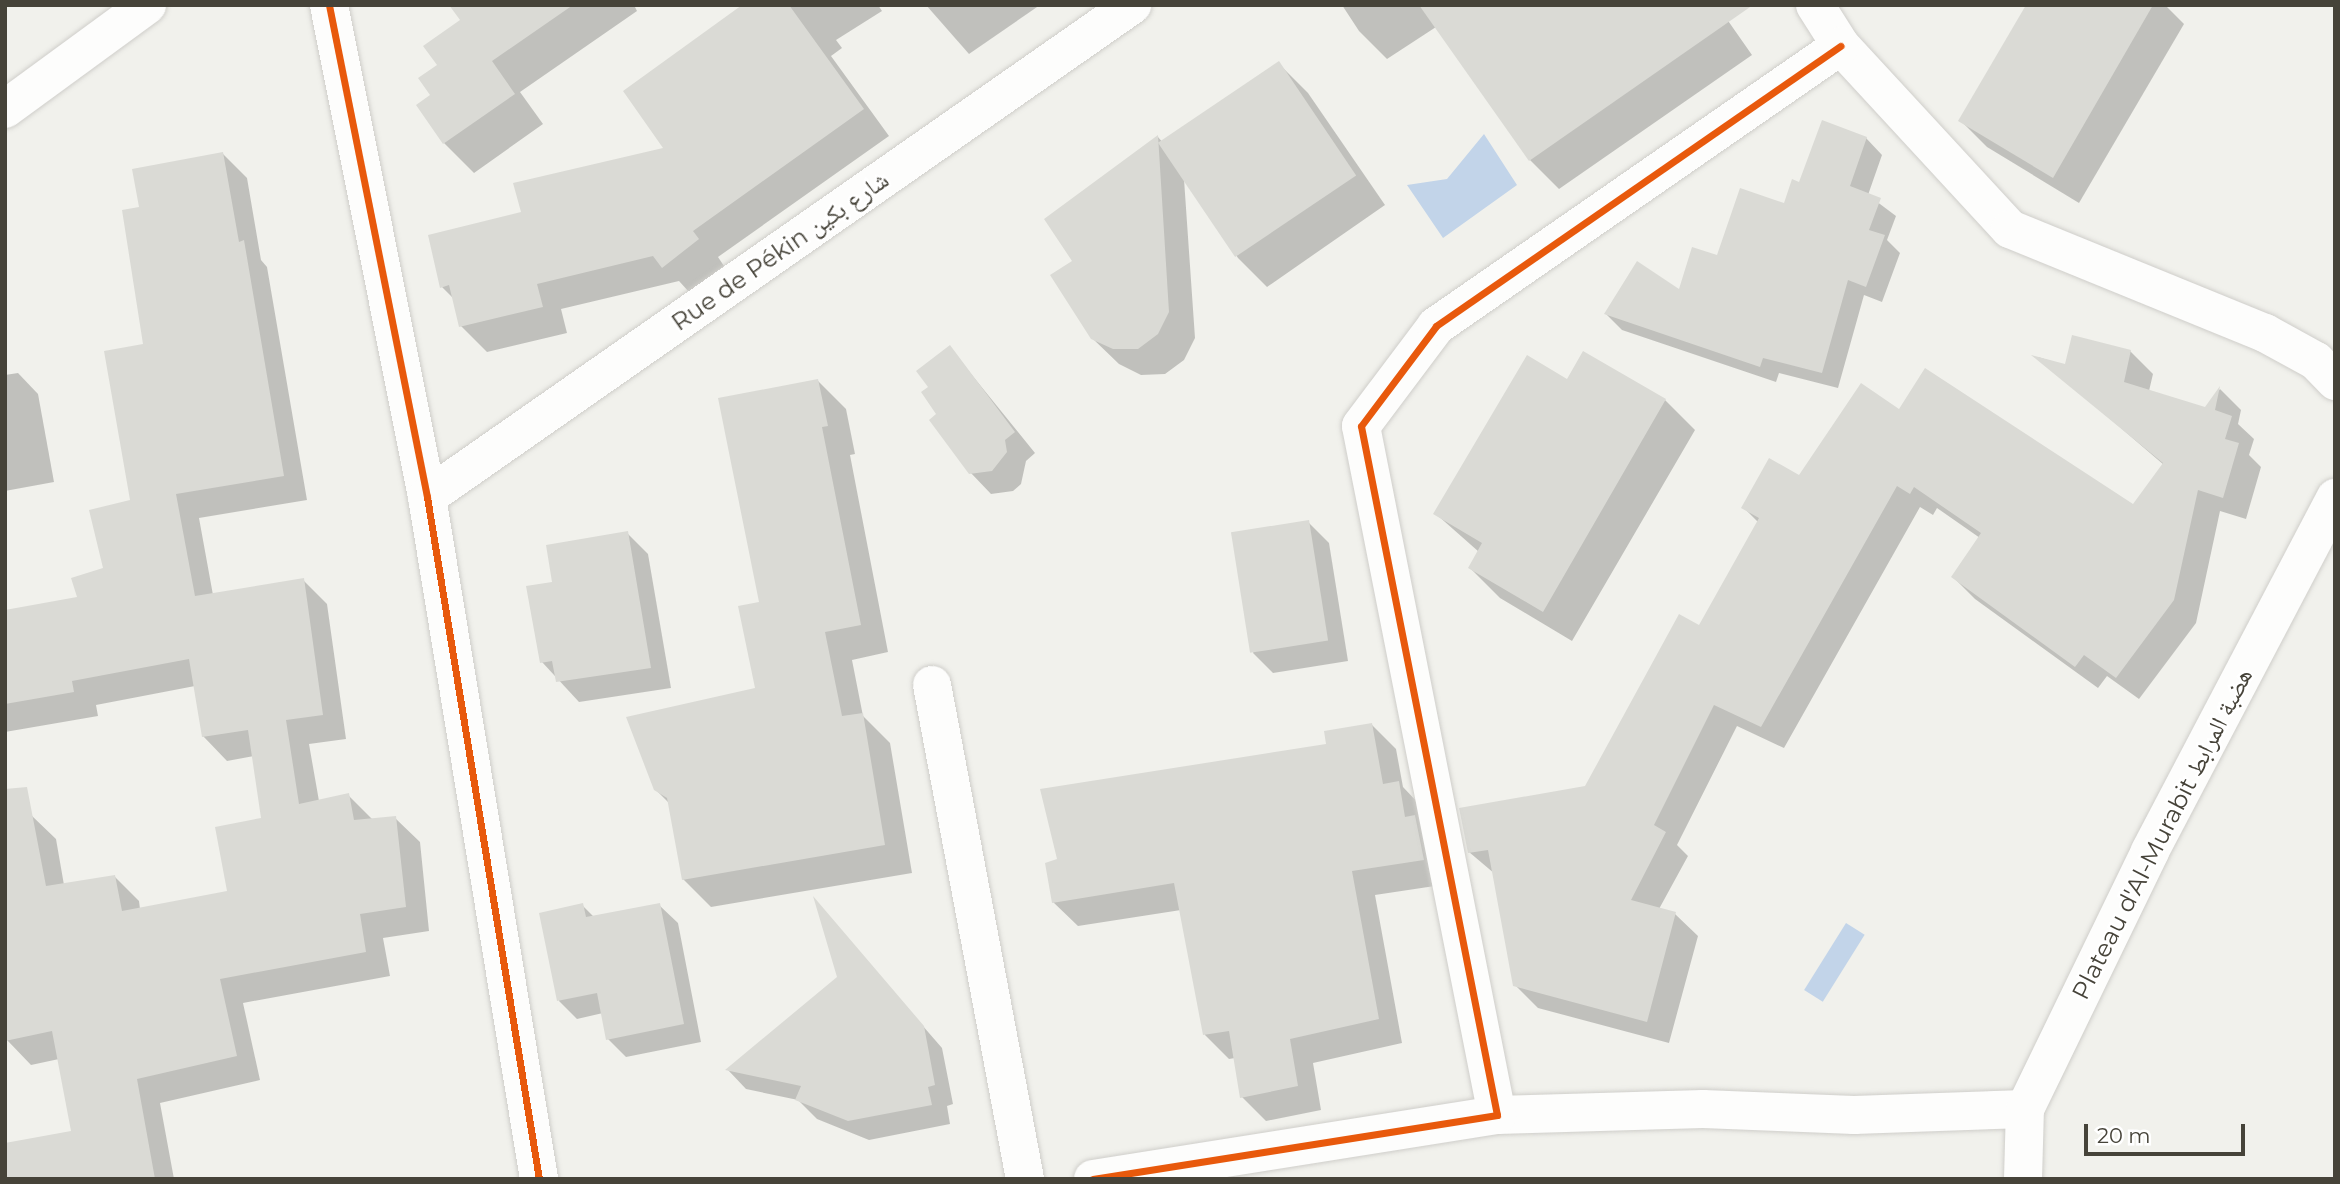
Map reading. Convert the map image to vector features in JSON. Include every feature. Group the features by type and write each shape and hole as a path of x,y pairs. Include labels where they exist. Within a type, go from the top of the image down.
{"street":[{"path":"5,109 147,5"},
{"path":"329,5 427,497 539,1179"},
{"name":"Rue de Pékin شارع بكين","path":"427,497 1132,5"},
{"path":"1815,5 1841,46 2010,229 2265,332 2316,361 2335,381"},
{"path":"1497,1115 1361,426 1436,326 1841,46"},
{"name":"Plateau d'Al-Murabit هضبة المرابط","path":"2023,1179 2025,1109 2150,851 2335,498"},
{"path":"932,685 1026,1179"},
{"path":"1093,1179 1497,1115 1703,1110 1854,1115 2025,1109"}],"water":[{"path":"1484,134 1517,185 1443,238 1407,185 1447,179"},
{"path":"1846,923 1865,935 1823,1002 1804,990"}],"building":[{"path":"449,5 573,5 492,61 515,94 443,144 416,105 430,95 418,78 437,65 423,46 460,20"},
{"path":"742,5 789,5 864,109 693,231 699,239 662,268 653,256 537,284 543,307 459,327 449,285 440,288 428,235 521,212 513,183 663,148 623,91"},
{"path":"1419,5 1753,5 1529,161"},
{"path":"2026,5 2153,5 2053,178 1958,121"},
{"path":"1279,61 1356,175 1235,257 1158,143"},
{"path":"1822,120 1867,137 1850,186 1881,198 1869,230 1885,235 1866,287 1848,280 1822,373 1763,358 1760,367 1604,314 1637,261 1679,289 1692,247 1717,255 1740,188 1784,203 1792,179 1799,182"},
{"path":"1158,135 1169,312 1158,334 1138,349 1113,349 1091,339 1050,275 1072,261 1044,219"},
{"path":"223,152 239,242 244,240 284,476 176,494 195,596 304,578 323,715 286,720 299,804 349,793 354,820 396,816 406,907 360,914 366,952 220,979 237,1056 137,1079 155,1179 5,1179 5,1143 71,1131 52,1031 5,1041 5,789 27,787 46,886 115,875 122,911 227,891 215,827 261,818 248,730 202,737 189,659 72,681 74,692 5,704 5,610 77,597 71,578 103,568 89,510 130,500 104,351 143,344 122,210 139,207 132,169"},
{"path":"2072,335 2131,350 2124,382 2205,407 2220,386 2215,410 2232,416 2225,439 2239,443 2223,498 2198,490 2174,600 2116,678 2084,655 2075,667 1951,577 1981,533 1914,487 1910,494 1897,486 1761,727 1714,705 1654,825 1666,832 1631,900 1676,912 1647,1022 1513,986 1488,850 1468,853 1459,808 1585,786 1679,614 1699,625 1759,518 1741,508 1769,458 1799,475 1861,383 1899,409 1925,368 2133,504 2163,463 2031,355 2065,364"},
{"path":"950,345 1015,432 1005,440 1007,452 992,471 969,474 929,420 936,414 921,392 928,387 916,371"},
{"path":"1583,351 1666,399 1543,612 1468,568 1482,543 1433,514 1527,355 1567,379"},
{"path":"818,379 828,426 822,427 861,625 825,632 842,716 863,713 885,845 682,880 667,798 654,790 626,717 755,688 738,606 759,602 718,398"},
{"path":"1309,520 1328,640 1250,653 1231,532"},
{"path":"628,531 651,668 556,682 552,661 540,663 526,586 552,582 546,545"},
{"path":"1372,723 1383,784 1399,781 1405,817 1415,815 1424,860 1352,871 1379,1019 1290,1039 1298,1086 1240,1098 1229,1031 1203,1035 1174,883 1052,903 1045,863 1057,859 1040,789 1326,744 1324,731"},
{"path":"813,896 924,1026 935,1085 928,1087 932,1105 848,1121 795,1100 801,1086 725,1070 837,977"},
{"path":"583,903 586,917 660,903 684,1024 606,1040 597,993 557,1001 539,913"}],"cycle path":[{"path":"329,5 427,497 539,1179"},
{"path":"1093,1179 1497,1115 1361,426 1436,326 1841,46"}]}
